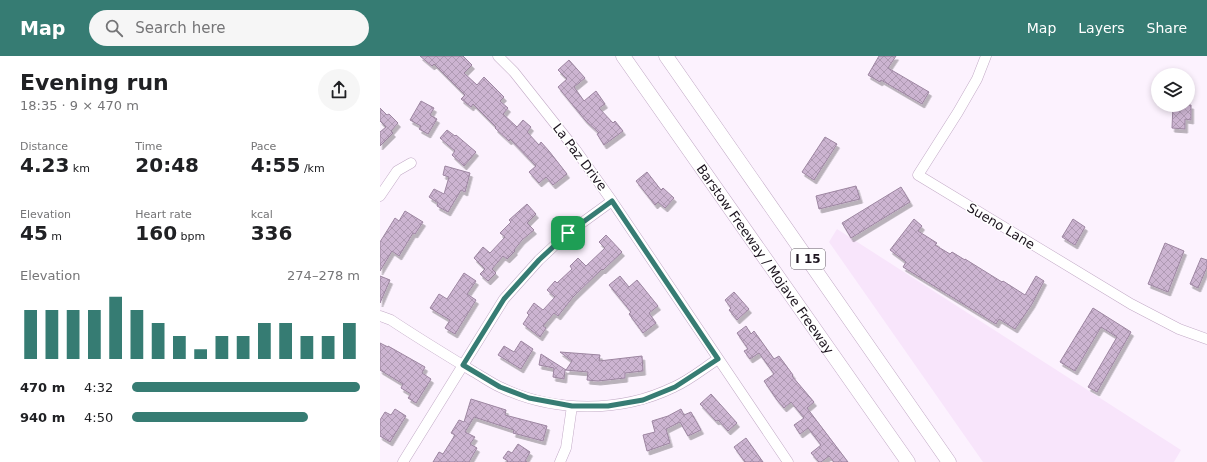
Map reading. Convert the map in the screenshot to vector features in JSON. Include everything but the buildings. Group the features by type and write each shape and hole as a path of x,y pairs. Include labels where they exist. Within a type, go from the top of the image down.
{"highway":[{"name":"Barstow Freeway / Mojave Freeway","path":"623,56 908,462"},
{"name":"I 15","path":"666,56 949,462"}],"street":[{"name":"La Paz Drive","path":"498,56 514,72 575,149 612,201 788,462"},
{"name":"Sueno Lane","path":"986,56 977,79 918,175 1131,304 1179,329 1207,339"},
{"path":"380,196 397,170 411,163"},
{"path":"403,462 504,299 539,260 568,233 612,201"},
{"path":"380,316 391,320 500,387 529,398 572,406 608,406 643,400 675,387 718,359"},
{"path":"560,462 566,448 572,406"}],"shaded area":[{"path":"837,229 1181,450 1174,462 983,462 829,242"}],"route":[{"path":"612,201 718,359 675,387 643,400 608,406 572,406 529,398 500,387 463,365 504,299 539,260 568,233 612,201"}]}
